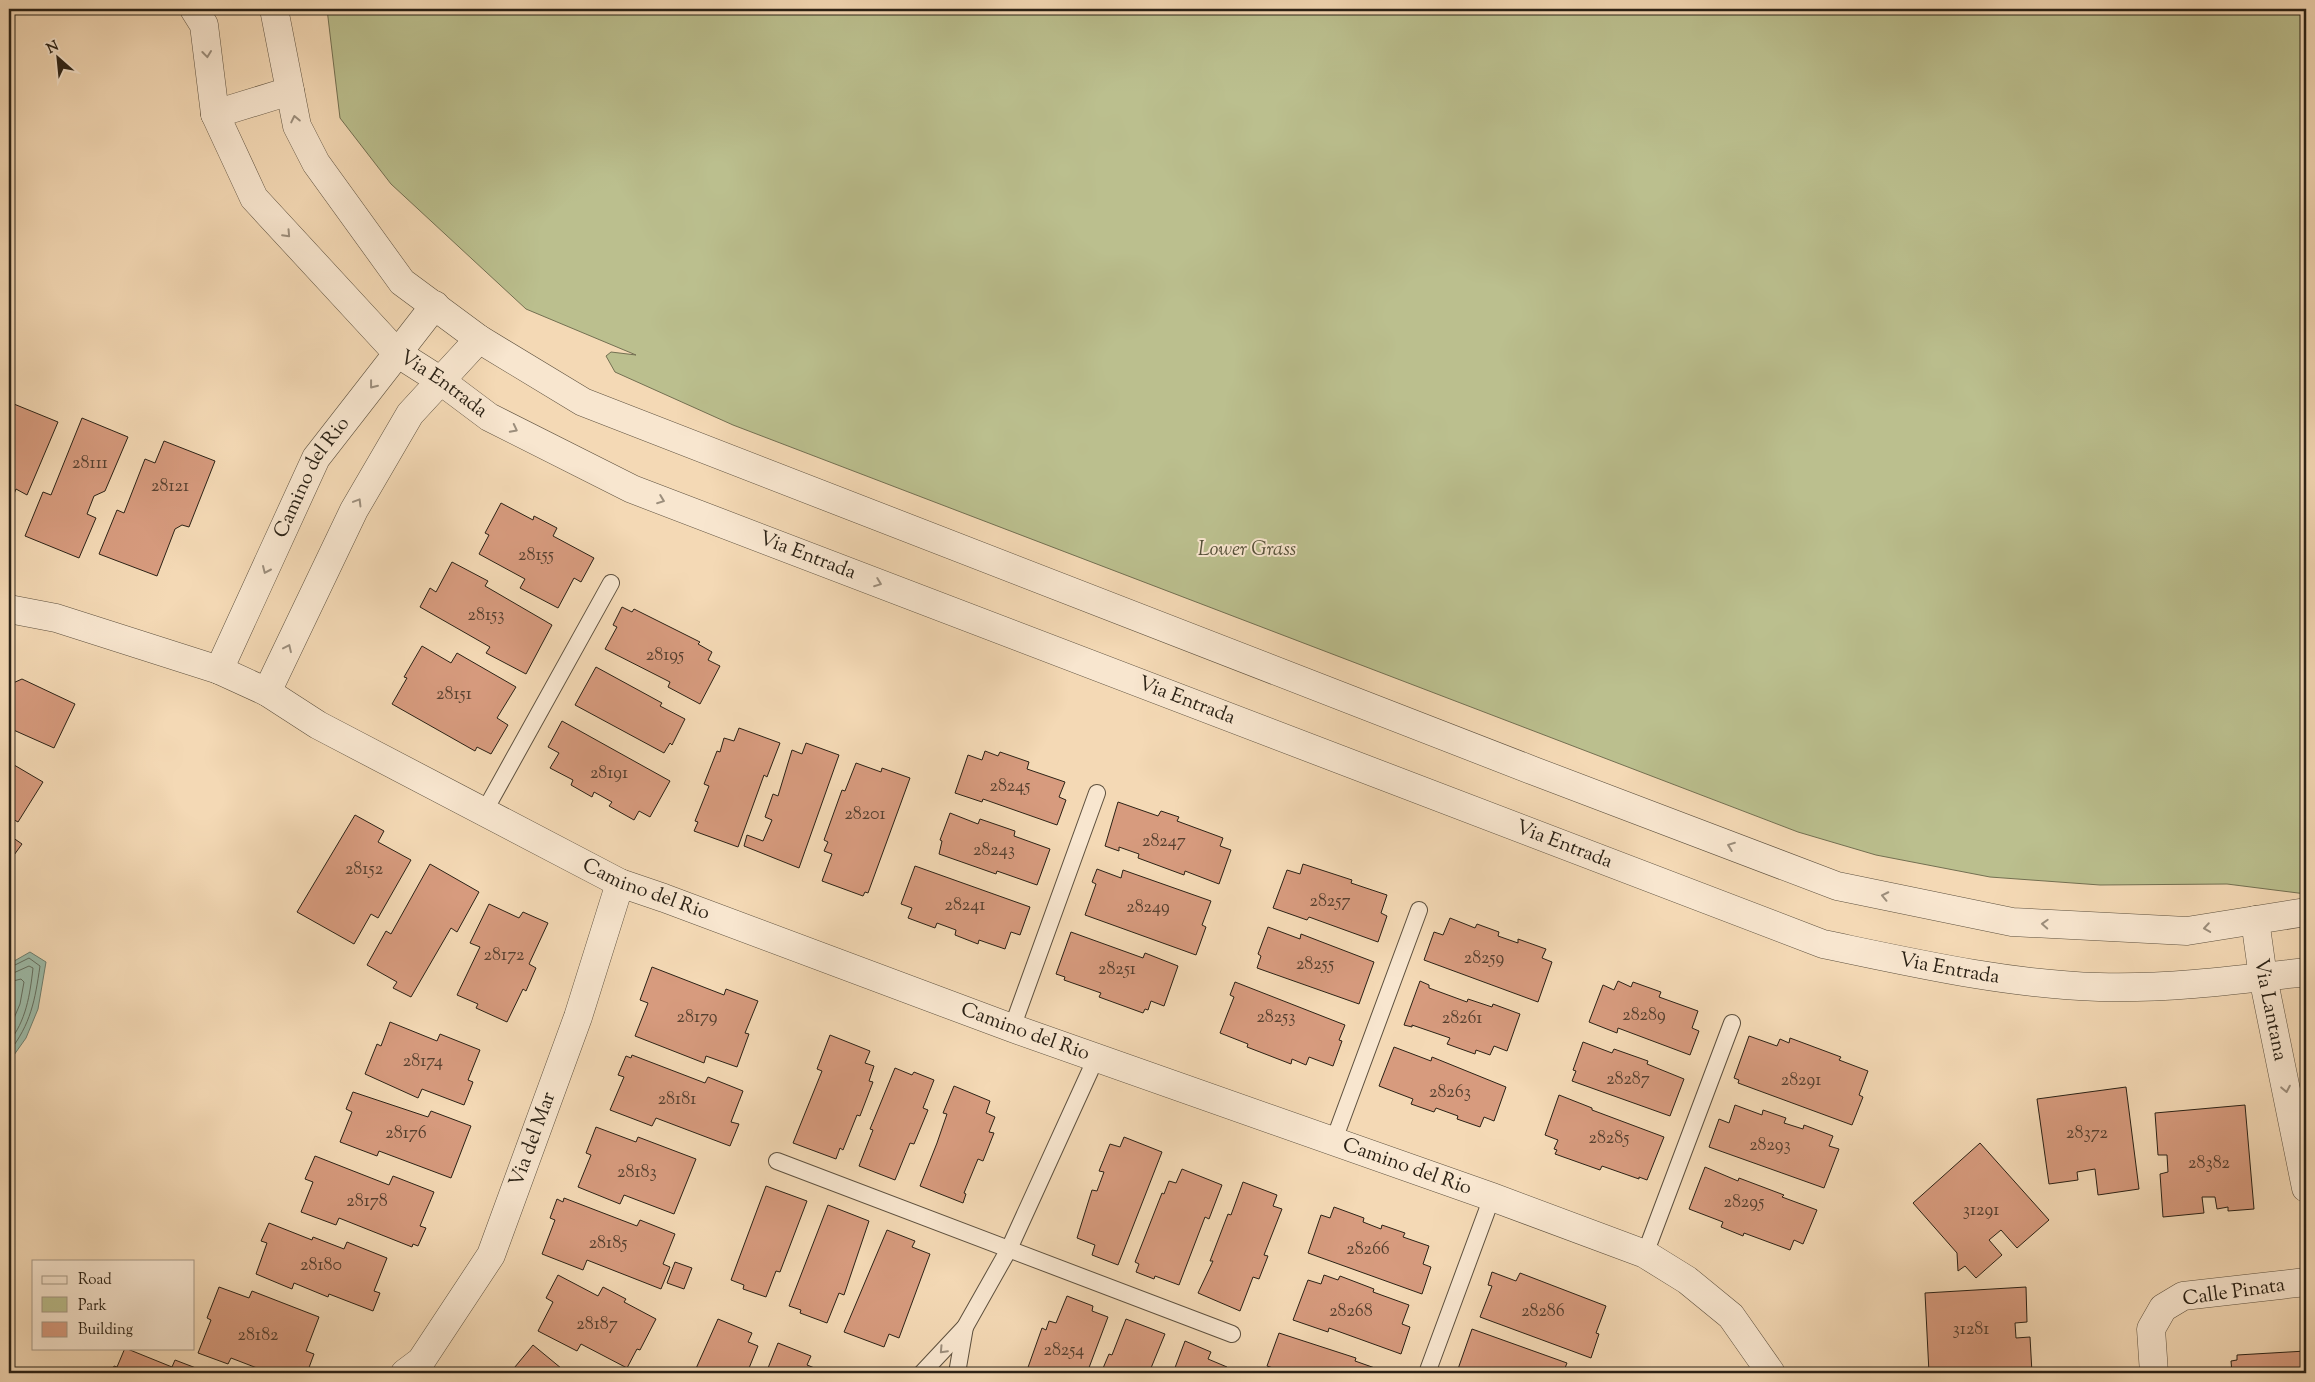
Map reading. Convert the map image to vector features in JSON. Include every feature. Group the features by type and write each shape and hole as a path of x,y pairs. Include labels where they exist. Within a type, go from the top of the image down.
{"street":[{"name":"Via Entrada","path":"194,9 204,25 215,114 254,198 397,353 441,381 489,417 632,489 1823,944 1972,975 2099,987 2204,984 2306,972"},
{"path":"274,9 296,126 316,162 402,282 479,339 583,402 1534,771 1837,886 2012,922 2187,931 2306,912"},
{"path":"215,114 290,91"},
{"name":"Camino del Rio","path":"219,670 316,458 435,305"},
{"path":"267,692 354,510 410,414 479,339"},
{"name":"Camino del Rio","path":"9,608 56,618 219,670 267,692 318,724 620,883 673,901 1012,1028 1334,1140 1645,1254 1687,1280 1731,1316 1771,1373"},
{"name":"Via del Mar","path":"405,1373 421,1361 492,1255 578,1017 620,883"},
{"name":"Via Lantana","path":"2255,920 2263,977 2306,1188"},
{"name":"Calle Pinata","path":"2154,1373 2151,1328 2163,1308 2182,1296 2306,1282"}],"lane":[{"path":"484,812 611,583"},
{"path":"1012,1028 1097,793"},
{"path":"1334,1140 1419,910"},
{"path":"1645,1254 1732,1023"},
{"path":"922,1373 965,1327 1009,1249 1096,1058"},
{"path":"777,1161 1232,1334"},
{"path":"1427,1373 1492,1197"},
{"path":"957,1373 965,1327"}],"green space":[{"name":"Lower Grass","path":"327,9 2306,9 2306,894 2227,884 2100,885 1990,877 1876,855 1798,832 733,425 615,372 606,356 611,352 636,355 526,309 391,184 340,118"}],"water":[{"path":"30,952 46,962 38,1009 26,1038 9,1062 9,964"}],"building":[{"path":"9,402 58,422 27,495 16,489 9,507"},
{"path":"82,418 128,437 105,491 94,496 87,514 96,518 79,558 25,536 43,492 51,495"},
{"path":"164,441 215,461 189,527 182,525 175,529 157,576 99,554 117,510 124,513 145,459 155,463"},
{"path":"501,503 533,520 534,516 557,528 553,536 594,558 581,582 574,578 558,608 520,588 525,579 479,554 489,535 485,533"},
{"path":"452,562 488,581 485,586 552,625 526,674 486,653 490,647 420,607 430,588 436,592"},
{"path":"622,607 632,612 634,609 700,642 698,644 712,652 708,660 720,666 700,704 668,687 670,682 605,649 617,627 613,625"},
{"path":"422,646 451,663 457,653 516,687 497,718 508,725 491,754 477,747 475,751 392,704 407,678 404,677"},
{"path":"596,667 662,703 660,706 685,719 672,745 670,743 664,753 575,705"},
{"path":"22,679 75,704 54,748 9,728 9,681 13,683"},
{"path":"562,721 670,781 650,817 639,811 634,820 609,806 612,802 594,792 592,797 571,785 573,780 550,768 559,753 548,747"},
{"path":"739,728 780,743 767,777 764,775 738,847 694,831 698,822 695,821 709,786 704,784 717,751 720,752 724,738 734,741"},
{"path":"806,743 839,755 799,868 744,846 747,835 763,841 772,820 765,817 773,794 778,796 792,750 802,754"},
{"path":"985,751 998,756 1000,752 1029,762 1027,769 1065,782 1059,797 1066,800 1057,825 983,799 982,802 955,793 968,755 982,760"},
{"path":"9,762 43,782 18,822 9,817"},
{"path":"856,763 881,772 882,768 910,778 868,893 865,892 863,896 822,881 832,854 824,851 828,842 824,840 842,790 845,791"},
{"path":"1118,802 1158,816 1161,811 1179,817 1177,821 1223,838 1220,846 1231,850 1219,884 1185,871 1184,875 1138,858 1139,854 1119,847 1119,851 1105,846"},
{"path":"950,813 978,824 980,819 1015,831 1014,836 1050,849 1037,885 997,871 996,874 939,854 942,841 940,840"},
{"path":"355,815 384,831 378,842 411,860 378,918 371,914 354,944 297,912"},
{"path":"9,835 22,844 9,862"},
{"path":"430,864 479,892 457,932 451,928 411,997 393,988 397,982 367,965 386,931 391,934"},
{"path":"1303,864 1352,880 1351,883 1387,895 1381,913 1387,916 1378,942 1309,917 1307,920 1273,908 1287,870 1300,874"},
{"path":"915,866 1030,907 1020,935 1011,932 1005,949 979,940 978,944 955,935 956,930 937,923 935,928 908,918 912,908 901,904"},
{"path":"1097,869 1121,878 1123,870 1211,901 1202,925 1206,927 1196,955 1085,915 1096,884 1092,882"},
{"path":"489,904 519,918 523,912 548,923 529,964 536,968 526,991 523,989 507,1022 476,1008 478,1004 457,995 480,947 470,943"},
{"path":"1450,918 1475,928 1477,924 1499,932 1498,936 1518,943 1518,939 1546,949 1542,958 1552,962 1538,1002 1424,960 1434,932 1443,935"},
{"path":"1268,927 1300,939 1301,934 1374,962 1359,1004 1257,968 1261,956 1258,954"},
{"path":"1071,932 1143,958 1145,953 1178,966 1164,1006 1151,1001 1148,1010 1145,1009 1143,1013 1099,997 1101,993 1064,980 1065,977 1056,974"},
{"path":"652,967 724,995 726,989 758,1001 745,1033 749,1034 737,1067 706,1056 704,1063 635,1036 648,1003 640,1000"},
{"path":"1420,981 1429,985 1429,988 1467,1002 1468,999 1492,1007 1493,1004 1520,1014 1507,1051 1494,1046 1490,1055 1476,1050 1475,1054 1447,1044 1450,1038 1412,1025 1412,1027 1404,1025"},
{"path":"1618,981 1631,987 1633,982 1661,992 1659,997 1698,1011 1692,1028 1699,1031 1690,1055 1618,1028 1617,1033 1589,1022 1603,985 1614,990"},
{"path":"1235,982 1345,1025 1339,1040 1342,1041 1333,1066 1309,1057 1306,1065 1292,1059 1291,1064 1247,1047 1248,1044 1220,1033 1234,997 1230,995"},
{"path":"390,1022 437,1041 440,1034 480,1050 468,1080 473,1082 464,1105 422,1089 418,1098 365,1074 377,1044 381,1046"},
{"path":"830,1035 870,1051 865,1063 874,1066 869,1081 873,1082 860,1116 857,1115 843,1150 840,1148 836,1159 793,1143 822,1071 817,1069"},
{"path":"1749,1036 1777,1046 1780,1039 1789,1043 1790,1038 1841,1057 1839,1060 1868,1071 1859,1095 1863,1097 1852,1125 1738,1083 1739,1080 1734,1078"},
{"path":"1583,1042 1612,1053 1614,1049 1648,1061 1647,1064 1684,1079 1670,1116 1572,1081 1576,1071 1573,1070"},
{"path":"1394,1047 1431,1061 1432,1057 1506,1087 1494,1121 1484,1117 1480,1127 1457,1119 1458,1116 1436,1108 1434,1112 1411,1104 1413,1099 1379,1086"},
{"path":"632,1055 705,1083 708,1077 743,1091 731,1122 739,1124 730,1146 656,1118 652,1126 610,1110 624,1077 618,1075 626,1056 631,1058"},
{"path":"895,1068 912,1075 914,1072 934,1080 923,1108 928,1110 914,1144 910,1143 895,1180 859,1166 873,1130 870,1129"},
{"path":"954,1086 990,1101 986,1113 995,1117 989,1132 994,1133 983,1161 978,1159 964,1193 966,1194 963,1203 920,1186 947,1114 943,1113"},
{"path":"2126,1087 2139,1189 2098,1195 2095,1169 2077,1172 2078,1180 2049,1184 2037,1099"},
{"path":"353,1092 428,1117 431,1111 471,1126 451,1178 379,1151 377,1156 340,1142 352,1112 346,1109"},
{"path":"1559,1095 1592,1108 1592,1110 1664,1137 1647,1180 1602,1166 1600,1170 1555,1154 1557,1150 1554,1149 1558,1140 1545,1135"},
{"path":"1735,1105 1762,1115 1763,1110 1786,1118 1784,1123 1803,1129 1804,1125 1833,1136 1829,1146 1839,1149 1824,1188 1709,1147 1719,1119 1729,1123"},
{"path":"2245,1105 2254,1209 2228,1211 2228,1207 2217,1209 2215,1197 2202,1197 2204,1213 2163,1217 2160,1174 2168,1172 2167,1155 2158,1155 2155,1113"},
{"path":"596,1127 636,1142 638,1137 696,1159 674,1214 624,1195 620,1204 578,1187 591,1155 586,1153"},
{"path":"1124,1137 1162,1152 1118,1265 1092,1255 1095,1245 1077,1238 1092,1190 1097,1191 1104,1172 1099,1171 1110,1144 1120,1147"},
{"path":"1980,1143 2049,1220 2017,1248 2001,1230 1989,1240 2002,1255 1976,1278 1965,1266 1958,1271 1957,1253 1913,1203"},
{"path":"315,1156 389,1185 393,1176 434,1192 420,1226 426,1228 418,1246 413,1244 412,1247 339,1218 336,1225 301,1212 313,1182 305,1179"},
{"path":"1705,1167 1738,1181 1739,1178 1784,1195 1782,1197 1817,1210 1803,1244 1794,1240 1790,1250 1744,1233 1743,1236 1721,1227 1723,1222 1689,1209"},
{"path":"1182,1169 1222,1185 1209,1219 1205,1217 1179,1285 1155,1276 1154,1279 1136,1272 1139,1264 1135,1262 1162,1193 1164,1194 1169,1181 1176,1183"},
{"path":"1243,1182 1277,1195 1273,1206 1282,1209 1264,1255 1268,1256 1259,1279 1253,1277 1240,1311 1198,1293 1213,1261 1210,1261 1228,1214 1231,1215"},
{"path":"766,1186 807,1201 780,1272 776,1271 766,1297 743,1289 744,1285 731,1280"},
{"path":"564,1198 637,1226 640,1220 675,1234 663,1264 670,1267 661,1289 587,1260 583,1270 542,1254 555,1220 550,1218 557,1199 563,1202"},
{"path":"828,1205 869,1221 844,1295 839,1293 827,1323 800,1313 801,1310 789,1306"},
{"path":"1334,1207 1364,1218 1363,1222 1381,1229 1382,1225 1405,1233 1403,1237 1429,1246 1423,1264 1431,1267 1422,1294 1308,1253 1321,1215 1330,1218"},
{"path":"269,1223 312,1240 313,1237 344,1249 347,1242 387,1258 374,1291 380,1293 373,1311 329,1294 328,1297 294,1283 292,1289 256,1274 267,1243 261,1241"},
{"path":"887,1230 915,1241 912,1247 930,1254 899,1338 889,1334 884,1347 844,1332"},
{"path":"675,1262 692,1268 684,1289 667,1283"},
{"path":"1492,1272 1516,1281 1520,1273 1606,1306 1596,1333 1599,1334 1591,1358 1480,1317 1492,1286 1488,1285"},
{"path":"558,1275 598,1296 603,1287 626,1299 624,1302 656,1319 640,1350 637,1349 627,1368 581,1344 577,1351 538,1331 553,1302 546,1298"},
{"path":"1324,1275 1338,1280 1340,1276 1374,1289 1373,1292 1409,1305 1402,1324 1410,1327 1401,1354 1329,1328 1328,1332 1293,1320 1308,1280 1321,1284"},
{"path":"219,1287 249,1298 252,1291 319,1317 306,1351 314,1354 307,1373 270,1373 231,1358 228,1364 198,1353 211,1320 207,1318"},
{"path":"2026,1287 2027,1322 2015,1323 2016,1338 2030,1337 2032,1373 1990,1373 1990,1371 1929,1373 1925,1293"},
{"path":"1067,1296 1093,1306 1092,1311 1108,1317 1087,1373 1026,1373 1042,1328 1046,1330 1049,1321 1056,1323"},
{"path":"718,1319 752,1333 748,1342 758,1346 747,1373 694,1373"},
{"path":"1126,1319 1165,1334 1151,1368 1156,1370 1155,1373 1101,1373 1109,1354 1112,1355"},
{"path":"1472,1329 1567,1363 1563,1373 1471,1373 1458,1369"},
{"path":"1279,1333 1356,1358 1355,1361 1389,1373 1278,1373 1279,1370 1267,1366"},
{"path":"1185,1341 1211,1352 1208,1359 1227,1367 1224,1373 1173,1373"},
{"path":"778,1343 811,1356 807,1365 817,1369 815,1373 766,1373"},
{"path":"533,1345 567,1373 510,1373"},
{"path":"124,1350 130,1350 172,1367 175,1360 209,1373 111,1373 114,1366 117,1367"},
{"path":"2306,1351 2306,1373 2232,1373 2231,1361 2237,1360 2237,1355"}]}
